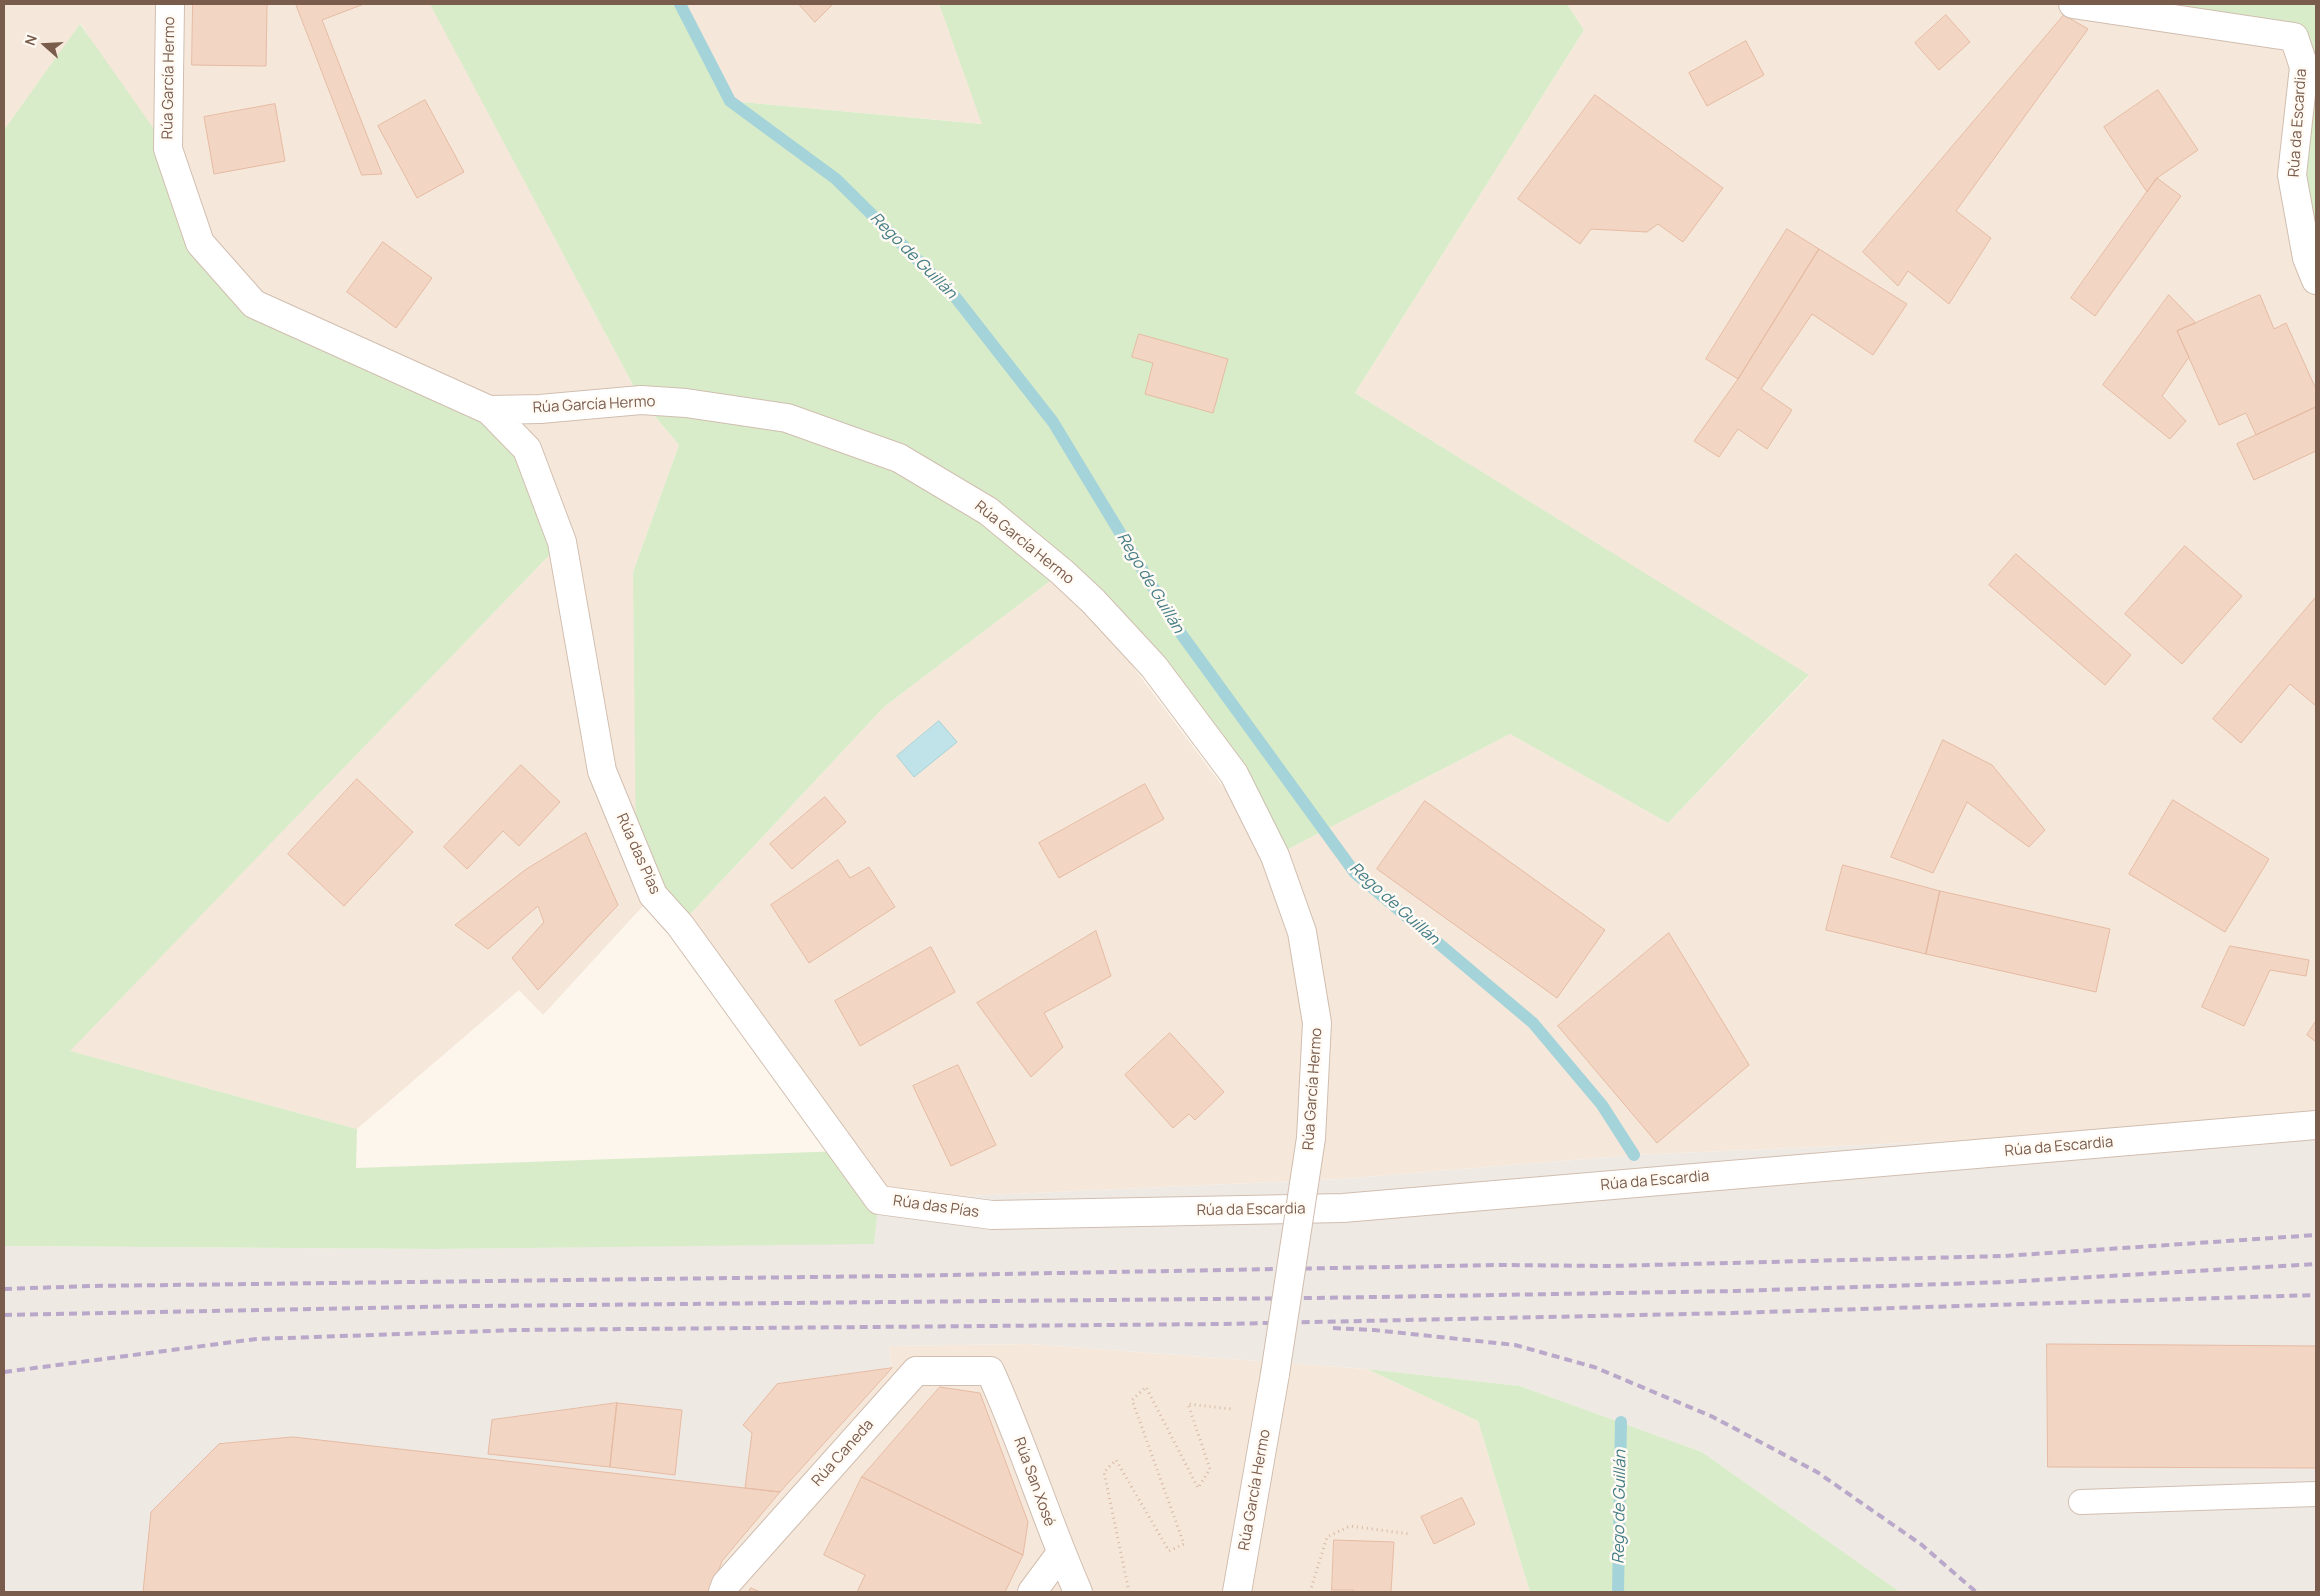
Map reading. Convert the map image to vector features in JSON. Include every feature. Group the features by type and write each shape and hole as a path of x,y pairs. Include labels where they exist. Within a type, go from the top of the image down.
{"street":[{"name":"Rúa García Hermo","path":"170,4 168,150 200,243 254,304 488,410 641,400 686,403 787,418 899,458 988,511 1062,572 1093,601 1154,667 1234,774 1275,856 1302,932 1317,1023 1311,1138 1275,1374 1237,1592"},
{"name":"Rúa da Escardia","path":"2073,4 2294,37 2304,67 2292,175 2308,258 2316,280"},
{"name":"Rúa das Pías","path":"488,410 527,449 562,542 602,771 653,894 680,925 879,1200 992,1215"},
{"name":"Rúa da Escardia","path":"992,1215 1343,1208 2316,1125"},
{"name":"Rúa Caneda","path":"723,1592 726,1584 916,1370 990,1371"},
{"name":"Rúa San Xosé","path":"990,1371 1006,1406 1061,1553 1078,1592"},
{"path":"1032,1592 1061,1553"}],"lane":[{"path":"2081,1502 2316,1494"}],"path":[{"path":"1129,1592 1104,1472 1116,1460 1169,1551 1184,1544 1132,1400 1146,1387 1198,1488 1210,1469 1188,1404 1235,1409"},
{"path":"1310,1592 1327,1537 1350,1526 1410,1534"}],"shaded area":[{"path":"4,4 431,4 641,400 679,445 633,572 653,895 543,1015 519,990 357,1129 69,1051 562,542 254,304 81,24 4,130"},
{"path":"681,4 939,4 983,124 730,101"},
{"path":"1567,4 2073,4 2294,37 2316,280 2316,1125 1634,1155 1340,1179 879,1200 680,925 884,707 1062,572 1275,856 1510,734 1668,823 1809,676 1355,393 1584,30"},
{"path":"2316,1125 2316,1592 1900,1592 1702,1452 1520,1386 1367,1369 1029,1344 889,1346 892,1368 780,1492 722,1561 711,1592 4,1592 4,1246 437,1249 874,1243 879,1200 1340,1179 1634,1155"},
{"path":"1029,1344 1367,1369 1478,1421 1530,1592 711,1592 722,1561 780,1492 892,1368 889,1346"}],"green space":[{"path":"430,4 681,4 730,101 982,124 939,4 1567,4 1584,30 1355,393 1809,675 1668,823 1510,734 1275,856 1234,774 1062,572 884,707 680,925 636,851 633,572 679,445 641,400"},
{"path":"2073,4 2316,4 2316,280 2307,258 2294,37"},
{"path":"80,24 168,149 200,243 254,304 489,410 527,449 562,542 70,1051 357,1129 356,1168 844,1151 879,1200 874,1244 437,1249 4,1246 4,130"},
{"path":"1367,1369 1520,1386 1702,1452 1900,1592 1530,1592 1478,1421"}],"water":[{"path":"939,721 957,742 914,777 897,756"}],"building":[{"path":"193,4 267,4 266,66 192,65"},
{"path":"296,4 364,4 322,20 382,174 362,175"},
{"path":"799,4 833,4 815,22"},
{"path":"1946,15 1970,42 1939,70 1915,43"},
{"path":"2064,15 2088,29 1956,211 1991,238 1949,304 1908,271 1898,286 1863,252"},
{"path":"1746,41 1764,75 1707,106 1689,73"},
{"path":"2158,90 2198,150 2157,178 2147,192 2104,127"},
{"path":"1595,95 1723,188 1683,242 1658,224 1647,232 1591,229 1580,244 1518,199"},
{"path":"425,100 464,172 417,198 378,126"},
{"path":"275,104 285,161 214,174 204,117"},
{"path":"2157,178 2181,196 2095,316 2071,298"},
{"path":"1787,229 1819,249 1738,379 1706,359"},
{"path":"383,242 432,278 396,328 347,292"},
{"path":"1819,249 1907,304 1873,355 1812,314 1761,389 1792,410 1767,449 1738,429 1719,457 1694,441 1738,379"},
{"path":"2169,295 2196,323 2177,331 2189,357 2162,396 2186,421 2170,439 2103,385"},
{"path":"2260,295 2274,329 2286,323 2316,389 2316,407 2256,435 2246,413 2219,425 2177,331"},
{"path":"1139,334 1228,359 1213,413 1145,394 1153,363 1132,357"},
{"path":"2316,407 2316,451 2254,480 2237,444"},
{"path":"2185,546 2242,596 2182,664 2125,614"},
{"path":"2016,554 2131,655 2105,685 1989,585"},
{"path":"2316,597 2316,706 2290,684 2241,743 2213,719"},
{"path":"1943,740 1992,765 2045,830 2029,847 1967,802 1933,873 1891,857"},
{"path":"521,765 560,802 519,846 503,831 467,869 444,847"},
{"path":"357,779 413,832 344,906 288,854"},
{"path":"1145,784 1164,819 1059,878 1039,843"},
{"path":"825,797 846,822 792,869 770,844"},
{"path":"2173,800 2269,859 2225,932 2129,874"},
{"path":"1425,801 1605,930 1557,998 1377,869"},
{"path":"586,833 618,905 538,990 512,958 544,922 538,906 488,949 455,925 525,870"},
{"path":"838,860 850,878 869,867 895,907 809,963 771,905"},
{"path":"1843,865 1940,891 1926,954 1826,930"},
{"path":"1940,891 2110,929 2096,992 1926,954"},
{"path":"1096,931 1111,976 1044,1013 1063,1047 1031,1077 977,1003"},
{"path":"1669,933 1749,1065 1657,1143 1558,1026"},
{"path":"2230,946 2309,960 2306,976 2270,970 2244,1026 2202,1007"},
{"path":"931,947 955,992 860,1046 835,1001"},
{"path":"2316,1021 2316,1042 2307,1035"},
{"path":"1170,1033 1224,1092 1195,1120 1189,1114 1173,1128 1125,1075"},
{"path":"958,1065 996,1145 951,1166 913,1086"},
{"path":"2047,1344 2316,1346 2316,1468 2048,1467"},
{"path":"892,1368 780,1492 745,1488 752,1433 743,1425 777,1384"},
{"path":"940,1387 980,1393 1028,1522 1023,1555 862,1477"},
{"path":"617,1403 610,1467 488,1454 492,1420"},
{"path":"617,1403 682,1410 675,1475 610,1467"},
{"path":"293,1437 780,1492 722,1561 711,1592 143,1592 151,1512 219,1444"},
{"path":"862,1477 1023,1555 1005,1592 857,1592 865,1575 824,1555"},
{"path":"1462,1498 1475,1524 1434,1544 1421,1517"},
{"path":"1334,1540 1394,1542 1391,1592 1332,1590"},
{"path":"751,1588 760,1592 749,1592"}],"waterway":[{"name":"Rego de Guillán","path":"680,4 730,101 836,179 956,298 1053,422 1182,635 1355,873 1533,1023 1602,1105 1634,1155"},
{"name":"Rego de Guillán","path":"1618,1592 1621,1422"}],"railway":[{"path":"4,1289 90,1286 893,1276 1499,1265 1610,1266 2004,1256 2316,1235"},
{"path":"4,1315 473,1306 1315,1298 1737,1291 2005,1282 2316,1264"},
{"path":"4,1372 256,1339 518,1330 1221,1324 1732,1313 2316,1295"},
{"path":"1333,1328 1374,1330 1515,1345 1594,1367 1711,1416 1817,1472 1922,1545 1976,1592"}]}
